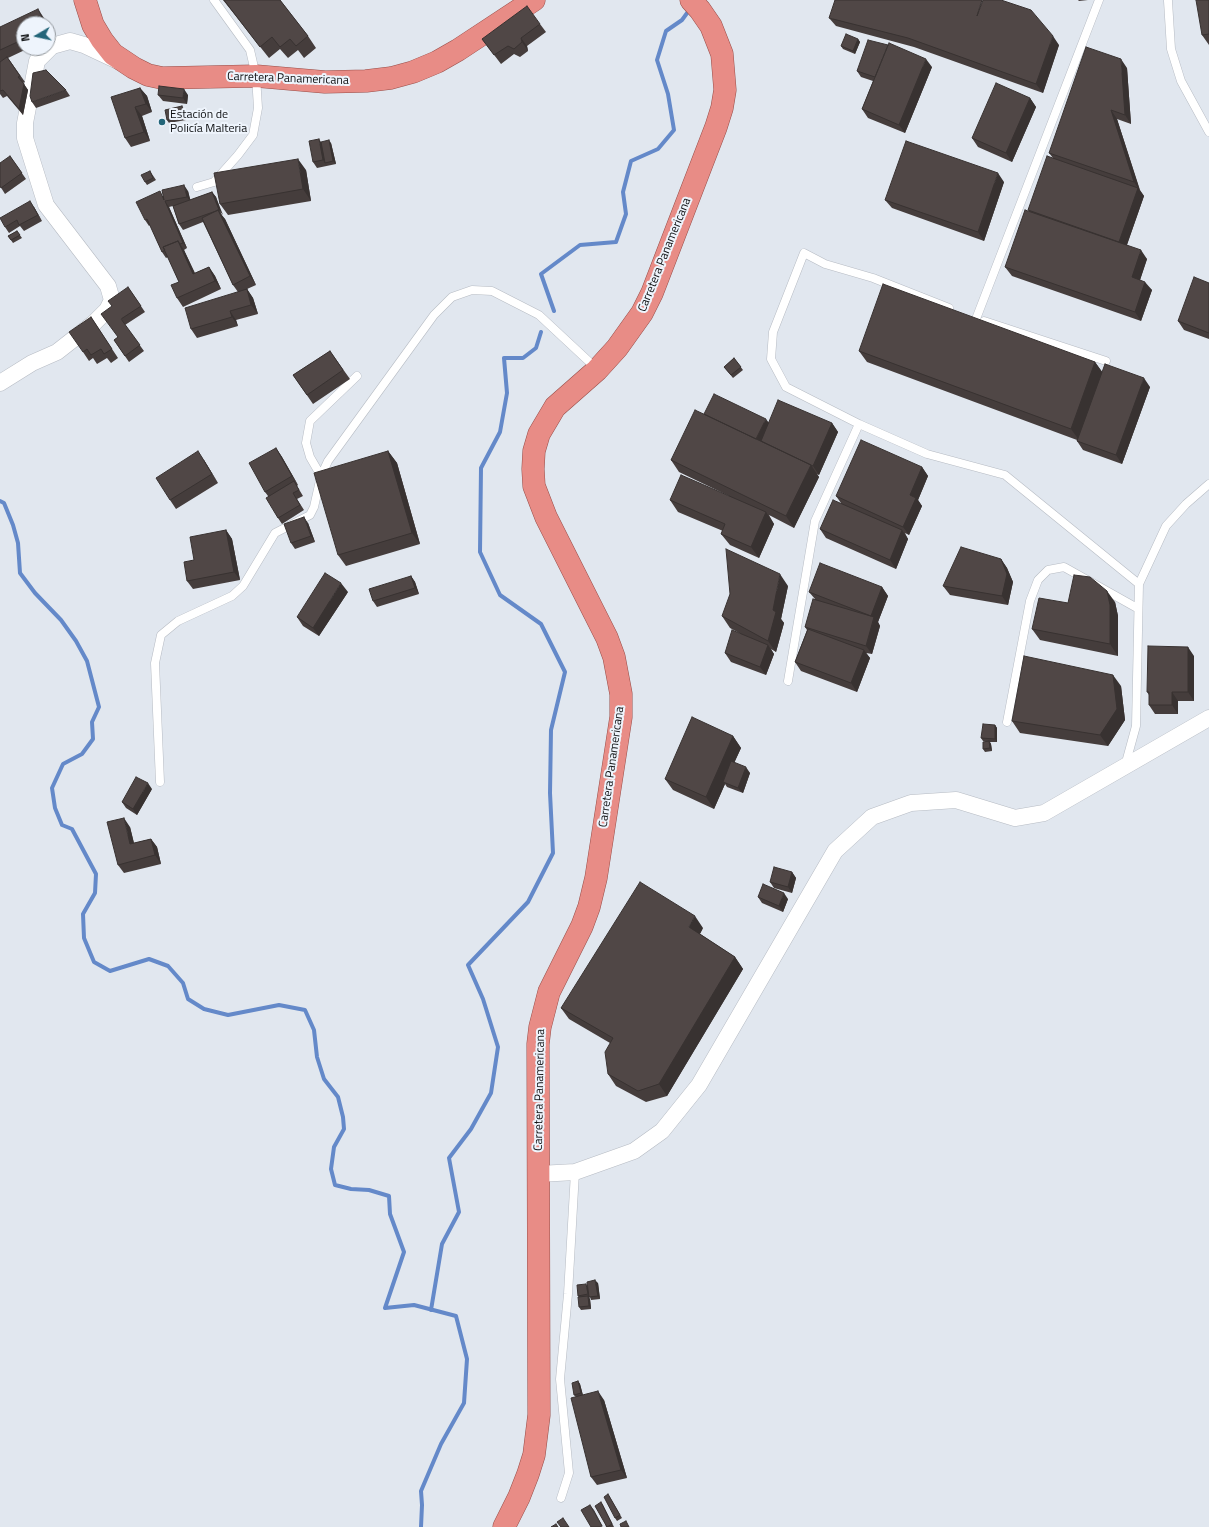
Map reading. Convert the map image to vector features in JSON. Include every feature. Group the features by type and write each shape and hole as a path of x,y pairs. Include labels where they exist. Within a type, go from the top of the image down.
{"highway":[{"name":"Carretera Panamericana","path":"85,0 92,25 113,54 134,68 162,78 256,76 325,82 366,81 391,78 413,72 437,62 534,0"},
{"name":"Carretera Panamericana","path":"504,1527 520,1497 528,1474 536,1442 539,1414 538,1044 540,1027 549,992 582,926 589,907 596,878 619,736 621,709 618,674 608,638 546,516 534,486 534,452 539,434 555,407 598,370 631,330 652,293 722,108 725,90 725,70 722,54 711,26 691,0"}],"street":[{"path":"0,383 32,363 57,352 76,338 107,310 112,300 108,286 46,205 25,138 27,107 37,60 52,46 70,41 84,45 134,68"},
{"path":"539,1174 575,1172 634,1151 662,1132 699,1085 835,851 872,817 911,803 956,800 1015,818 1044,813 1209,718"}],"lane":[{"path":"197,187 214,182 238,155 253,135 258,108 256,76 250,50 214,0"},
{"path":"1099,0 972,317 1106,361"},
{"path":"1168,1 1171,49 1175,62 1181,81 1209,132"},
{"path":"954,310 873,278 825,264 804,253 772,332 770,359 786,387 859,424 927,454 1005,474 1138,584"},
{"path":"160,782 155,663 161,635 178,621 232,596 243,586 275,533 310,515 314,507 321,476 328,461 434,315 452,297 472,290 492,292 539,315 598,370"},
{"path":"321,476 310,457 306,443 310,421 357,376"},
{"path":"788,681 815,521 859,424"},
{"path":"1125,766 1136,726 1138,584 1166,526 1186,504 1209,484"},
{"path":"1007,722 1030,601 1038,580 1048,570 1064,567 1138,608"},
{"path":"561,1498 569,1473 560,1379 568,1301 575,1172"}],"building":[{"path":"224,0 280,0 308,36 296,46 290,39 280,47 272,37 260,47"},
{"path":"835,0 982,0 977,16 983,0 1001,0 1031,10 1053,36 1036,84 908,38 829,18"},
{"path":"1196,0 1209,0 1209,34 1202,35"},
{"path":"527,6 540,24 521,38 522,42 514,49 508,46 494,55 482,39"},
{"path":"38,9 41,16 23,16"},
{"path":"16,19 16,43 0,50 0,27"},
{"path":"846,34 858,39 853,51 841,46"},
{"path":"868,40 888,45 875,77 857,71"},
{"path":"889,43 926,59 899,125 862,109"},
{"path":"1086,47 1121,59 1125,115 1111,110 1134,182 1049,153"},
{"path":"7,57 20,76 18,77 24,84 19,109 3,90 0,91 0,62"},
{"path":"46,70 66,90 32,102 30,96 33,73"},
{"path":"996,83 1030,98 1006,153 972,138"},
{"path":"159,86 184,89 183,98 158,95"},
{"path":"140,88 146,104 135,107 144,132 125,138 111,97"},
{"path":"182,106 184,117 167,120 165,110"},
{"path":"319,139 323,160 313,162 309,141"},
{"path":"329,140 333,161 325,163 321,142"},
{"path":"906,141 998,173 978,232 885,200"},
{"path":"10,156 22,173 1,188 0,163"},
{"path":"1047,156 1138,188 1119,242 1028,210"},
{"path":"298,159 303,189 220,204 214,173"},
{"path":"150,171 153,178 145,182 141,175"},
{"path":"184,185 187,197 165,201 183,243 180,244 178,241 163,247 165,250 162,252 147,219 145,220 136,202 160,191 164,200 162,190"},
{"path":"212,192 219,210 179,224 173,206"},
{"path":"30,201 38,215 19,225 17,220 5,227 0,218"},
{"path":"218,210 250,276 233,285 202,218"},
{"path":"1025,210 1141,250 1132,277 1145,282 1135,312 1005,267"},
{"path":"17,231 20,235 11,240 8,236"},
{"path":"178,241 193,274 209,267 215,281 177,298 171,285 179,282 163,247"},
{"path":"1194,277 1209,283 1209,333 1178,321"},
{"path":"883,284 1095,362 1071,429 859,351"},
{"path":"128,287 141,306 121,319 140,345 125,356 114,340 118,337 101,314 112,306 108,301"},
{"path":"247,289 251,305 230,311 232,317 191,329 185,308"},
{"path":"91,317 112,349 104,354 101,349 91,355 87,349 83,352 69,332"},
{"path":"330,351 343,370 307,395 293,375"},
{"path":"734,358 741,367 731,375 724,367"},
{"path":"1105,364 1144,378 1116,455 1077,441"},
{"path":"714,394 766,419 756,439 704,414"},
{"path":"778,400 832,423 813,466 761,441"},
{"path":"695,410 811,465 786,516 671,460"},
{"path":"861,440 922,467 910,495 916,498 903,527 836,496"},
{"path":"276,448 292,476 265,492 249,463"},
{"path":"198,451 212,474 170,500 156,478"},
{"path":"388,451 412,533 338,555 314,473"},
{"path":"681,475 766,512 751,547 721,534 725,524 670,500"},
{"path":"294,481 299,490 293,493 300,505 278,518 266,498"},
{"path":"833,500 902,530 890,560 820,529"},
{"path":"304,517 311,536 291,543 284,524"},
{"path":"226,530 234,572 187,581 184,562 194,560 190,537"},
{"path":"961,547 1001,559 1007,574 1002,596 943,586"},
{"path":"726,549 780,574 773,610 776,612 768,641 722,616 730,594"},
{"path":"820,563 882,587 871,616 809,592"},
{"path":"325,573 341,583 313,628 297,617"},
{"path":"1074,575 1090,577 1107,591 1110,605 1110,644 1032,629 1039,598 1068,603"},
{"path":"411,576 415,588 373,601 369,589"},
{"path":"813,599 874,617 866,646 805,627"},
{"path":"808,629 864,650 851,683 795,662"},
{"path":"732,630 768,645 760,667 725,653"},
{"path":"1148,646 1188,647 1188,692 1172,692 1172,705 1149,705 1149,692 1147,692"},
{"path":"1024,656 1113,675 1117,709 1100,735 1012,721"},
{"path":"692,717 733,736 706,797 665,779"},
{"path":"983,724 995,725 995,739 981,738"},
{"path":"989,741 990,748 983,749 983,742"},
{"path":"731,761 746,767 738,788 723,782"},
{"path":"136,777 148,783 133,809 122,802"},
{"path":"124,818 130,844 151,839 155,855 118,865 107,822"},
{"path":"774,867 792,872 788,887 770,882"},
{"path":"640,882 695,916 689,927 735,957 659,1084 638,1091 608,1074 605,1052 613,1038 561,1008"},
{"path":"763,884 784,893 779,906 758,897"},
{"path":"595,1280 598,1296 589,1297 587,1282"},
{"path":"586,1284 588,1294 578,1296 577,1285"},
{"path":"588,1296 589,1306 579,1307 578,1297"},
{"path":"578,1381 581,1393 574,1395 572,1383"},
{"path":"598,1391 621,1470 591,1477 571,1398"},
{"path":"608,1494 620,1515 615,1518 604,1497"},
{"path":"601,1502 612,1524 607,1527 595,1506"},
{"path":"590,1505 602,1526 591,1527 581,1510"},
{"path":"563,1518 569,1527 561,1527 557,1522"},
{"path":"626,1521 629,1527 621,1527 620,1524"},
{"path":"556,1524 558,1527 551,1527"}],"waterway":[{"path":"554,311 541,274 580,245 616,242 626,214 623,192 631,161 658,149 674,130 668,94 657,60 666,31 682,20 690,9"},
{"path":"431,1310 442,1244 459,1212 449,1158 471,1129 491,1093 498,1047 483,999 468,965 528,902 553,853 550,793 551,730 565,672 541,624 500,595 480,552 481,468 500,432 507,393 504,358 523,358 536,348 541,332"},
{"path":"0,501 4,503 13,525 18,543 20,573 35,593 61,620 76,641 87,661 99,707 92,722 93,739 82,754 63,764 52,788 55,808 62,825 72,829 96,874 95,893 83,914 84,938 94,962 110,971 149,959 168,966 183,983 188,999 204,1009 228,1015 279,1005 305,1010 314,1030 317,1057 324,1079 338,1097 343,1117 344,1129 334,1147 331,1169 335,1185 351,1189 369,1190 389,1196 390,1214 404,1252 385,1308 414,1305 456,1316 467,1359 464,1403 441,1444 421,1491 421,1527"}],"place":[{"name":"Estación de Policía Malteria","path":"162,122"}]}
